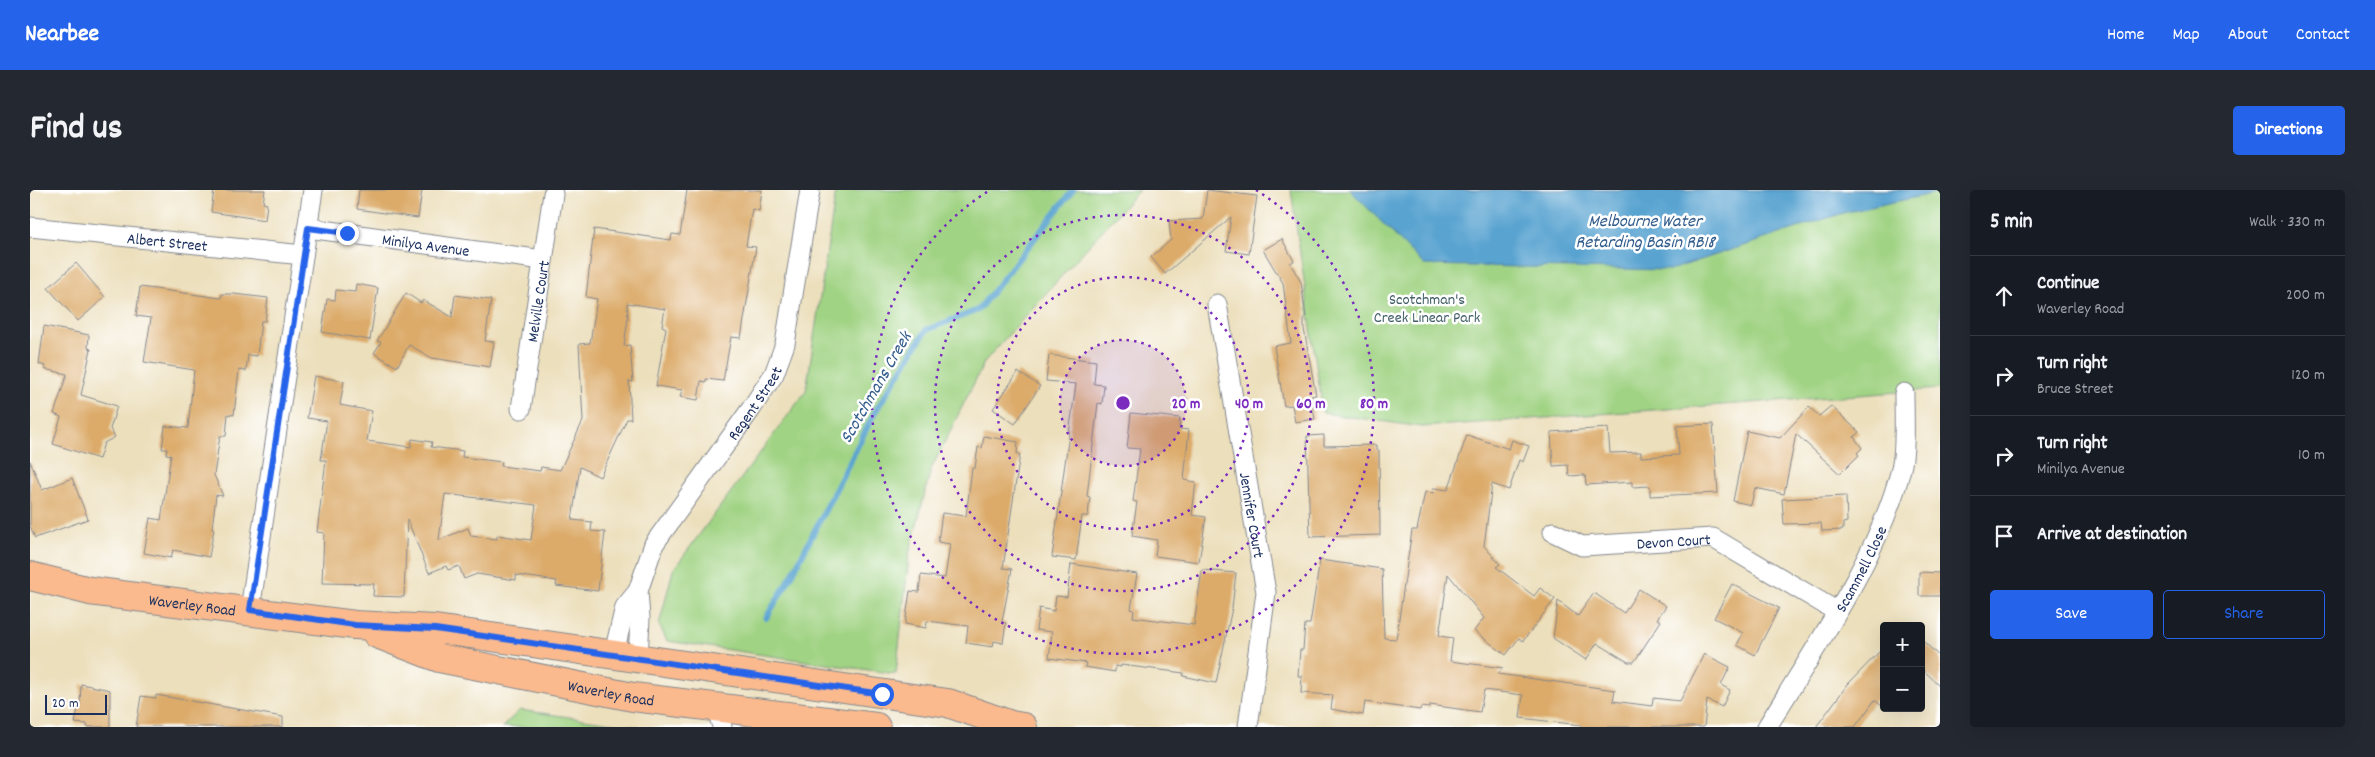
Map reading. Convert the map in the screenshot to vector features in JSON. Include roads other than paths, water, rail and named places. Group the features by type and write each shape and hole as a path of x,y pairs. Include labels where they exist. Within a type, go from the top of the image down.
{"main road":[{"name":"Waverley Road","path":"30,576 90,591 250,610 355,625 435,629 625,658 948,703 1011,726"},
{"name":"Waverley Road","path":"30,593 90,591"},
{"name":"Waverley Road","path":"355,625 439,658 625,696 719,718 876,727"},
{"path":"625,658 625,696"}],"street":[{"path":"250,610 314,190"},
{"name":"Regent Street","path":"625,658 625,607 638,591 654,544 752,409 774,374 785,344 810,190"},
{"name":"Melville Court","path":"521,409 553,194"},
{"name":"Albert Street","path":"30,227 303,255"},
{"name":"Minilya Avenue","path":"308,228 543,260"},
{"name":"Jennifer Court","path":"1216,304 1266,592 1248,727"},
{"name":"Scammell Close","path":"1767,727 1836,611 1882,528 1901,467 1904,394"},
{"name":"Devon Court","path":"1553,532 1582,546 1713,538 1836,611"}],"water":[{"name":"Melbourne Water Retarding Basin RB18","path":"1350,190 1940,190 1940,192 1843,213 1670,270 1424,265"}],"waterway":[{"name":"Scotchmans Creek","path":"766,618 792,575 875,412 926,330 978,310 1073,190"}],"park label":[{"name":"Scotchman's Creek Linear Park","path":"1427,307"}]}
